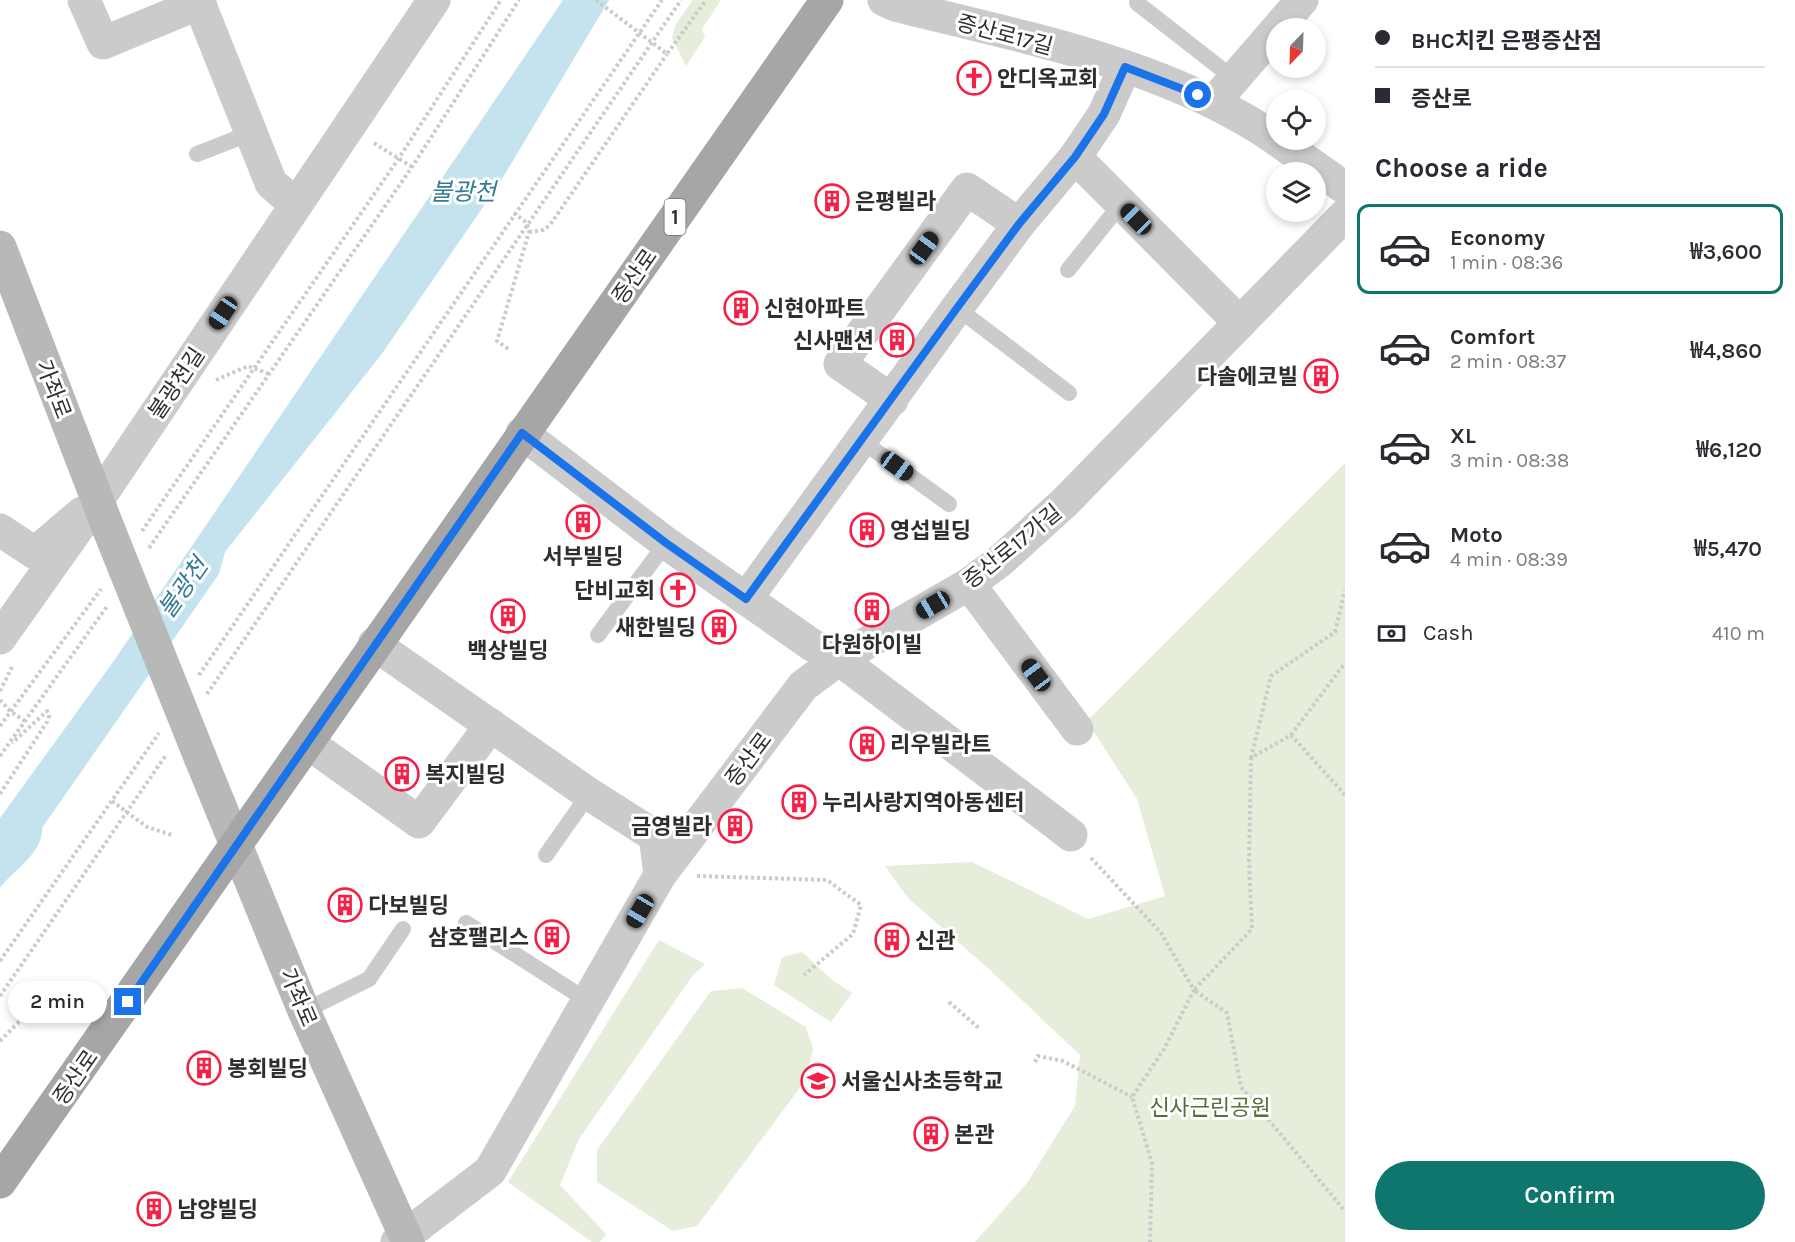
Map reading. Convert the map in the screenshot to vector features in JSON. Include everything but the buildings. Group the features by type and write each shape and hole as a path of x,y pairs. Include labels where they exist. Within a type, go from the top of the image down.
{"main road":[{"name":"증산로","path":"0,1182 237,848 375,644 827,0"},
{"name":"가좌로","path":"0,248 200,758 304,1011 403,1239"}],"street":[{"path":"84,0 103,43 199,2 271,183 296,205"},
{"name":"불광천길","path":"0,638 103,515 296,205 434,0"},
{"name":"증산로17길","path":"885,0 895,5 1125,67 1224,90 1241,115 1266,132"},
{"path":"1224,90 1302,0"},
{"path":"746,599 1019,224 1075,157 1104,114 1125,67"},
{"name":"증산로17길","path":"1292,150 1345,188"},
{"path":"1075,157 1240,323"},
{"path":"892,400 840,364 966,189 1019,224"},
{"name":"증산로17가길","path":"838,659 969,584 1000,561 1065,502 1345,215"},
{"path":"522,433 666,543 812,645 838,659 1071,835"},
{"name":"불광천길","path":"0,530 35,553 103,515"},
{"path":"969,584 1077,729"},
{"path":"375,644 589,794 656,836 660,875"},
{"name":"증산로","path":"660,875 803,686 838,659"},
{"path":"308,743 419,822 492,724"},
{"name":"가좌로","path":"403,1239 490,1171 660,875"}],"lane":[{"path":"1137,3 1224,90"},
{"path":"197,154 251,132"},
{"path":"1068,270 1121,204"},
{"path":"957,308 1069,393"},
{"path":"862,441 949,504"},
{"path":"597,634 666,543"},
{"path":"546,855 589,794"},
{"path":"466,923 588,1001"},
{"path":"304,1011 369,979 403,929"}],"path":[{"path":"269,374 255,367 399,158 501,0"},
{"path":"145,554 412,167 519,0"},
{"path":"596,0 667,54"},
{"path":"192,685 662,0"},
{"path":"206,695 681,0"},
{"path":"530,232 543,230 550,225 706,0"},
{"path":"399,158 412,167"},
{"path":"508,349 497,341 530,232 527,223 514,213"},
{"path":"1132,1097 1164,1049 1194,990 1252,929 1249,862 1251,758 1271,676 1335,632 1345,590"},
{"path":"0,756 111,600"},
{"path":"1251,758 1291,735 1345,663"},
{"path":"0,700 10,711 25,721"},
{"path":"0,794 47,722 49,716 46,711 5,749"},
{"path":"0,961 165,723"},
{"path":"1291,735 1345,795"},
{"path":"0,996 167,753"},
{"path":"112,801 147,827 172,836"},
{"path":"1071,835 1161,933 1194,990 1227,1013 1241,1087 1345,1211"},
{"path":"660,875 827,880 861,905 859,916 853,934 804,975"},
{"path":"949,1002 980,1029"},
{"path":"0,1041 36,1009 54,1007"},
{"path":"1035,1062 1038,1056 1063,1060 1132,1097 1152,1163 1150,1242"}],"green space":[{"path":"693,0 721,0 702,29 705,37 686,66 672,38 676,24"},
{"name":"신사근린공원","path":"1345,463 1345,1242 975,1242 1027,1183 1075,1106 1080,1055 989,969 908,898 885,866 972,862 1088,919 1165,896 1137,799 1087,721"},
{"path":"659,940 705,964 693,975 579,1139 560,1185 606,1234 600,1242 592,1242 508,1182"},
{"path":"802,952 832,980 852,993 831,1022 774,985 782,957"},
{"path":"742,988 806,1027 813,1049 805,1081 697,1226 673,1231 597,1182 597,1150 711,991"}],"water":[{"name":"불광천","path":"563,0 609,0 499,184 381,355 225,552 219,574 42,828 38,846 27,861 0,888 0,818 113,662"}],"place":[{"name":"안디옥교회","path":"974,78"},
{"name":"은평빌라","path":"832,201"},
{"name":"신현아파트","path":"741,308"},
{"name":"신사맨션","path":"897,340"},
{"name":"다솔에코빌","path":"1321,376"},
{"name":"서부빌딩","path":"583,522"},
{"name":"영섭빌딩","path":"867,530"},
{"name":"단비교회","path":"678,590"},
{"name":"다원하이빌","path":"872,610"},
{"name":"백상빌딩","path":"508,616"},
{"name":"새한빌딩","path":"719,627"},
{"name":"리우빌라트","path":"867,744"},
{"name":"복지빌딩","path":"402,774"},
{"name":"누리사랑지역아동센터","path":"799,802"},
{"name":"금영빌라","path":"735,826"},
{"name":"다보빌딩","path":"345,905"},
{"name":"삼호팰리스","path":"552,937"},
{"name":"신관","path":"892,940"},
{"name":"봉회빌딩","path":"204,1068"},
{"name":"서울신사초등학교","path":"818,1081"},
{"name":"본관","path":"931,1134"},
{"name":"남양빌딩","path":"154,1209"}],"route":[{"path":"128,1002 237,848 522,433 666,543 746,599 1019,224 1075,157 1104,114 1125,67 1198,95"}]}
